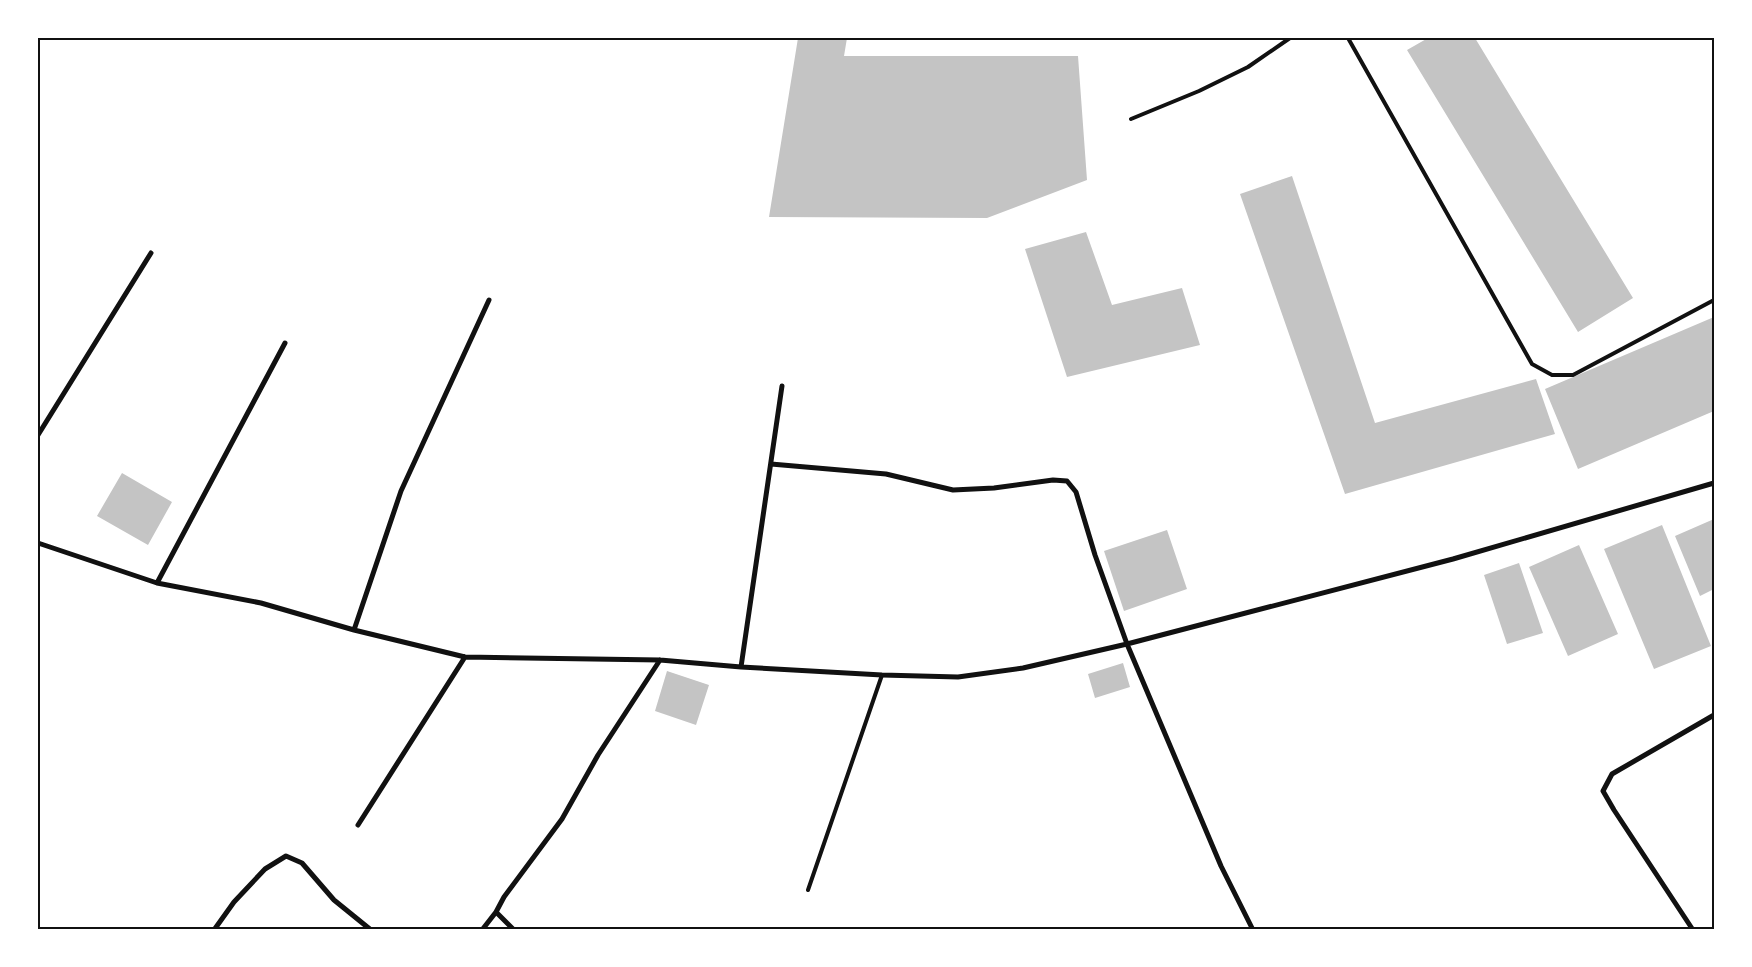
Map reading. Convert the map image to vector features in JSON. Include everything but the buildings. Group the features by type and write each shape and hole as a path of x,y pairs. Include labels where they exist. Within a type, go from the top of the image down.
{"street":[{"path":"38,435 151,253"},
{"path":"354,630 401,491 489,300"},
{"path":"157,583 285,343"},
{"path":"741,667 782,386"},
{"path":"771,464 886,474 953,490 994,488 1053,480 1067,481 1076,492 1095,555 1127,644 1222,866 1253,930"},
{"path":"38,544 157,583 260,603 354,630 465,657 660,660 741,667 882,675 958,677 1023,668 1127,644 1452,559 1714,483"},
{"path":"358,825 465,657"},
{"path":"482,930 562,819 598,755 660,660"},
{"path":"1693,930 1603,791 1612,774 1714,716"},
{"path":"214,930 234,902 265,869 286,856 302,863 334,900 372,930"},
{"path":"496,912 514,930"}],"lane":[{"path":"1131,119 1199,91 1248,67 1290,38"},
{"path":"1348,38 1532,364 1552,375 1573,375 1714,300"},
{"path":"808,890 882,675"}]}
